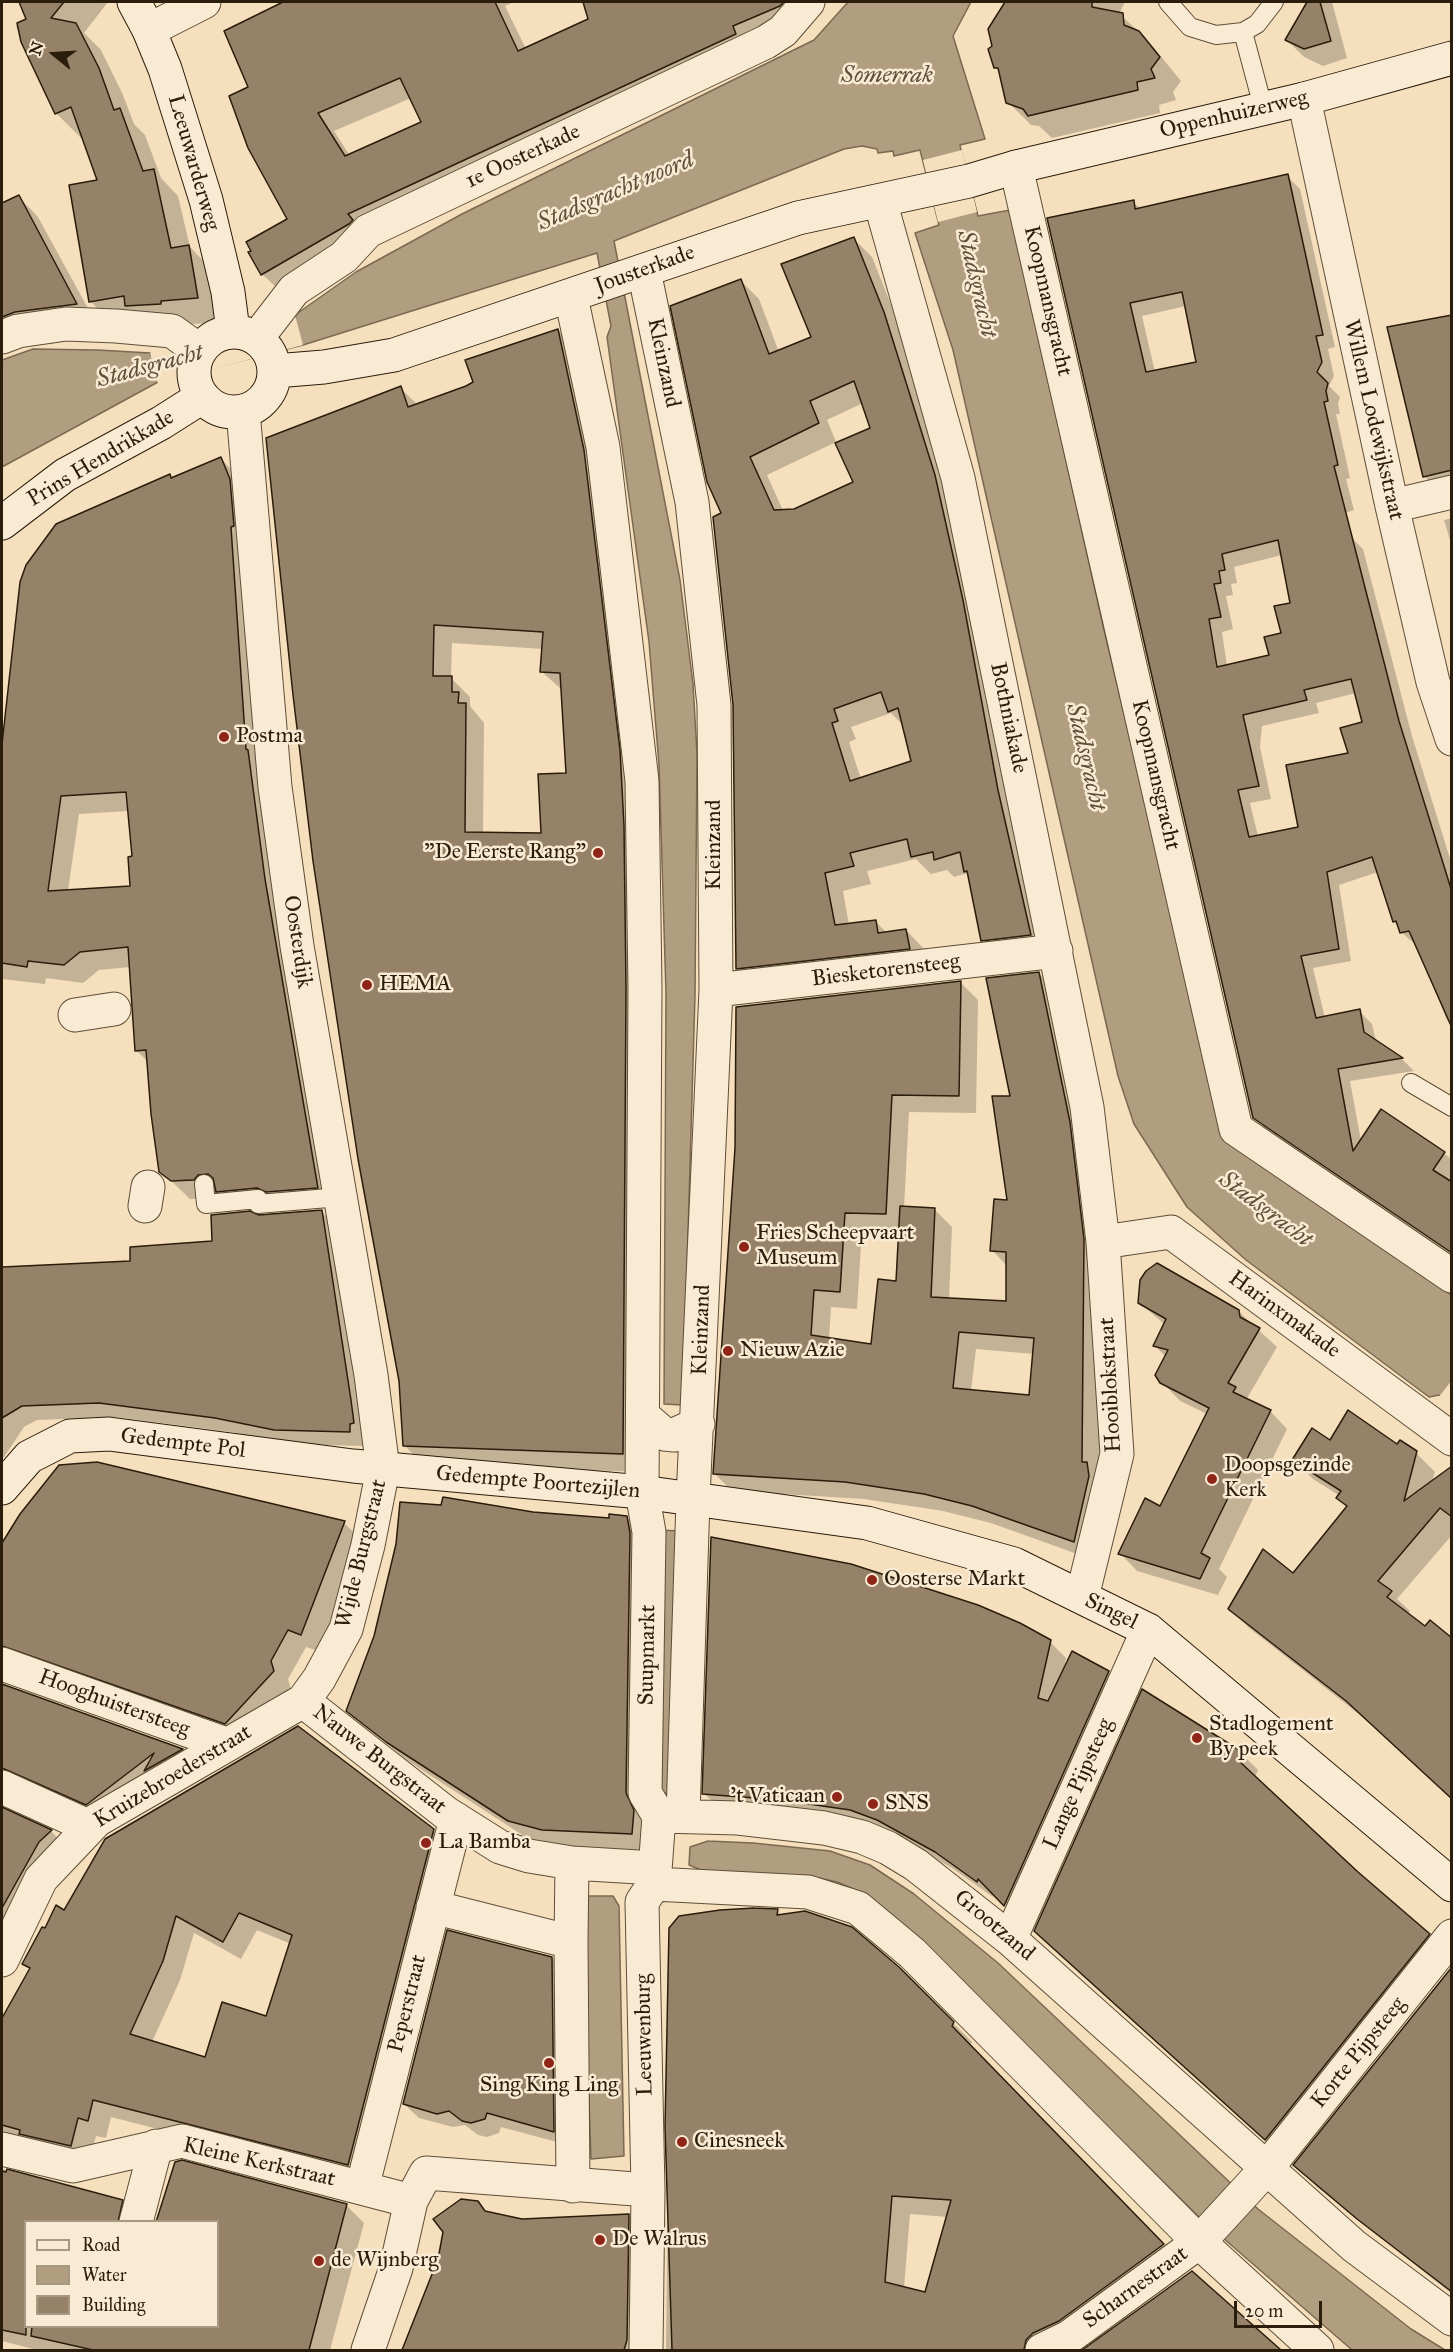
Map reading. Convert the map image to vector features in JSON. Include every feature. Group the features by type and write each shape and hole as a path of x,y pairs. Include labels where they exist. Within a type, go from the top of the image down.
{"street":[{"name":"Leeuwarderweg","path":"134,2 149,30 165,69 206,200 228,292 261,343"},
{"path":"149,30 204,2"},
{"name":"1e Oosterkade","path":"261,343 294,290 344,257 368,231 766,42 783,31 808,2"},
{"name":"Oppenhuizerweg","path":"1016,167 1304,99 1452,58"},
{"name":"Willem Lodewijkstraat","path":"1304,99 1392,506 1442,680 1452,739"},
{"name":"Jousterkade","path":"261,343 324,367 394,355 798,218 969,181 1016,167"},
{"name":"Koopmansgracht","path":"1016,167 1236,1129 1452,1276"},
{"name":"Bothniakade","path":"880,201 958,478 1087,1107 1103,1242"},
{"name":"Kleinzand","path":"638,273 692,502 714,705 716,990 693,1499"},
{"path":"582,293 603,447 642,781 646,1057 642,1492"},
{"path":"2,337 18,331 66,324 172,331 196,366 219,410 243,411 255,407 266,397 272,385 261,343 213,337 196,366"},
{"name":"Prins Hendrikkade","path":"2,523 65,475 161,423 196,366"},
{"name":"Oosterdijk","path":"243,411 275,787 297,946 371,1376 383,1469"},
{"path":"1392,506 1452,492"},
{"name":"Biesketorensteeg","path":"716,990 1056,951"},
{"path":"75,1015 114,1009"},
{"name":"Harinxmakade","path":"1103,1242 1171,1232 1447,1427"},
{"name":"Hooiblokstraat","path":"1082,1597 1117,1454 1103,1242"},
{"path":"643,1416 664,1434 674,1435 698,1424"},
{"name":"Gedempte Pol","path":"2,1488 29,1457 70,1436 109,1434 383,1469"},
{"name":"Gedempte Poortezijlen","path":"383,1469 642,1492 693,1499"},
{"name":"Wijde Burgstraat","path":"303,1701 319,1679 346,1629 368,1545 383,1469"},
{"name":"Suupmarkt","path":"642,1492 649,1532 645,1793 671,1816"},
{"name":"Singel","path":"693,1499 867,1523 1014,1564 1148,1630 1452,1885"},
{"name":"Suupmarkt","path":"671,1816 693,1499"},
{"name":"Lange Pijpsteeg","path":"1010,1939 1148,1630"},
{"name":"Hooghuistersteeg","path":"2,1664 226,1744"},
{"name":"Kruizebroederstraat","path":"2,1960 41,1879 90,1827 226,1744 303,1701"},
{"name":"Nauwe Burgstraat","path":"303,1701 456,1819 500,1846 529,1856 655,1876"},
{"path":"2,1787 90,1827"},
{"name":"Leeuwenburg","path":"646,2350 648,2190 642,1902 655,1876 671,1816"},
{"name":"Grootzand","path":"671,1816 783,1822 862,1837 888,1848 916,1865 1010,1939 1354,2246 1452,2319"},
{"name":"Peperstraat","path":"362,2188 456,1819"},
{"path":"561,2185 572,1863"},
{"path":"655,1876 808,1892 858,1908 912,1953 1205,2236 1317,2350"},
{"path":"433,1907 571,1942"},
{"name":"Korte Pijpsteeg","path":"1266,2169 1452,1936"},
{"name":"Kleine Kerkstraat","path":"2,2148 73,2166 182,2141 411,2201"},
{"path":"137,2220 156,2146"},
{"path":"1205,2236 1266,2169"},
{"path":"368,2350 396,2268 411,2201 426,2173 648,2190"},
{"name":"Scharnestraat","path":"1042,2350 1069,2337 1205,2236"}],"lane":[{"path":"1168,2 1190,27 1216,36 1243,32 1257,24 1274,2"},
{"path":"1243,32 1263,107"},
{"path":"1411,1083 1452,1107"},
{"path":"204,1184 206,1204 258,1199 258,1204 340,1197"}],"water":[{"path":"848,2 971,2 953,36 985,139 960,145 961,150 978,216 1010,210 1104,630 1225,1136 1451,1295 1451,1404 1439,1395 1429,1397 1246,1260 1187,1207 1134,1124 1118,1076 953,350 915,233 939,225 920,150 894,156 893,151 878,153 877,149 862,146 844,149 614,241 680,580 693,684 697,754 695,995 683,1405 664,1404 666,993 659,765 649,642 607,337 611,326 597,253 303,345 158,382 2,467 2,360 33,349 150,353 151,356 296,317 295,315 356,272 462,214 814,40"},
{"path":"660,1530 680,1531 673,1793 655,1793"},
{"path":"708,1841 830,1851 870,1865 914,1894 998,1963 1258,2209 1411,2329 1445,2350 1352,2350 1200,2218 961,1982 865,1894 837,1882 819,1878 708,1873 689,1865 690,1847"},
{"path":"582,1896 613,1896 619,1906 624,2156 591,2159"}],"pier":[{"path":"962,150 977,212 938,222 923,160"},
{"path":"295,315 303,345 158,384 150,353"},
{"path":"1452,1380 1452,1407 1451,1407 1438,1398"}],"building":[{"path":"19,2 64,2 51,18 76,23 99,68 114,110 120,108 143,171 154,169 171,248 189,245 198,298 161,301 161,304 125,306 124,296 89,302 69,185 97,180 71,107 55,114 21,42 17,23 26,19"},
{"path":"283,2 495,2 518,51 588,19 583,2 784,2 780,6 733,26 736,34 348,214 353,220 349,224 261,275 248,252 251,251 246,242 287,219 248,148 229,96 248,87 224,31","holes":["400,78 421,122 345,156 318,113"]},
{"path":"1005,2 1092,2 1092,7 1123,13 1124,25 1139,31 1160,57 1151,69 1155,78 1137,82 1138,90 1028,116 1023,109 1006,103 998,68 994,68 988,49 992,46 988,29"},
{"path":"1307,2 1320,2 1331,41 1304,49 1285,40"},
{"path":"1288,174 1323,335 1316,336 1322,362 1317,372 1328,383 1326,391 1328,401 1324,402 1338,465 1334,466 1399,721 1452,892 1452,1028 1409,931 1400,933 1396,921 1393,922 1372,857 1327,872 1339,949 1301,956 1316,1018 1360,1009 1364,1032 1403,1058 1338,1069 1353,1151 1381,1109 1445,1152 1433,1170 1452,1182 1452,1253 1253,1118 1047,218 1134,200 1135,209","holes":["1182,292 1196,362 1146,372 1130,303","1278,540 1290,603 1274,606 1281,633 1264,637 1269,655 1217,667 1209,619 1221,617 1214,584 1221,583 1219,571 1225,570 1222,554","1351,679 1362,722 1340,728 1348,753 1286,765 1298,827 1249,837 1238,790 1259,786 1243,715 1307,700 1304,690"]},
{"path":"19,195 77,304 15,312 2,317 2,203"},
{"path":"854,237 884,312 935,475 963,600 998,790 1031,935 981,941 967,871 964,872 960,852 934,860 933,852 911,857 907,839 850,853 854,866 825,873 835,925 876,920 878,933 906,929 910,949 736,969 733,705 713,517 721,513 707,482 670,306 741,279 769,354 811,337 781,264","holes":["854,381 870,428 835,443 853,482 794,509 774,510 750,457 819,423 810,401","881,692 888,712 898,708 911,761 850,781 832,723 838,721 834,709"]},
{"path":"1452,315 1452,470 1423,477 1387,327"},
{"path":"558,329 584,450 620,750 624,826 626,989 623,1454 403,1446 399,1381 358,1159 313,861 266,438 401,386 408,407 466,386 473,382 465,360","holes":["434,625 543,632 540,672 560,673 566,773 538,774 541,833 465,832 466,703 458,703 459,692 452,692 452,676 433,676"]},
{"path":"221,457 230,479 234,526 231,527 246,749 248,750 265,879 318,1188 266,1192 257,1188 216,1192 213,1178 208,1174 198,1175 194,1180 171,1181 159,1172 151,1114 146,1050 135,1051 128,947 80,952 64,965 28,961 27,967 2,963 2,744 20,582 26,565 56,524 170,474 171,478","holes":["126,792 132,856 128,857 130,886 48,891 61,796"]},
{"path":"1039,972 1070,1122 1084,1239 1082,1462 1087,1462 1089,1476 1074,1542 972,1506 924,1494 845,1482 713,1474 735,1148 736,1007 961,981 959,1096 892,1095 886,1214 845,1213 840,1292 814,1290 811,1335 871,1344 878,1279 896,1281 900,1206 935,1208 931,1297 1006,1301 1006,1252 990,1251 994,1199 1007,1200 992,1096 1010,1096 986,978","holes":["959,1332 1034,1338 1029,1395 953,1388"]},
{"path":"322,1210 354,1423 350,1424 350,1432 274,1430 215,1418 99,1403 22,1406 2,1418 2,1267 130,1261 130,1247 212,1241 211,1215 250,1211 259,1215"},
{"path":"1157,1263 1239,1310 1240,1317 1260,1328 1228,1383 1236,1387 1233,1392 1271,1410 1201,1553 1210,1558 1200,1579 1118,1554 1145,1498 1160,1506 1209,1408 1160,1383 1155,1375 1168,1350 1153,1346 1166,1319 1138,1303 1140,1280 1146,1271"},
{"path":"1348,1410 1397,1444 1400,1440 1417,1451 1404,1501 1452,1466 1452,1517 1440,1508 1378,1581 1392,1591 1387,1597 1425,1626 1430,1620 1452,1638 1452,1799 1346,1701 1228,1609 1263,1549 1293,1573 1347,1506 1336,1498 1341,1491 1292,1460 1312,1428 1330,1440"},
{"path":"97,1462 345,1521 301,1635 288,1630 271,1661 274,1671 225,1724 2,1646 2,1543 20,1514 59,1465"},
{"path":"443,1497 533,1512 609,1518 609,1514 627,1516 630,1533 626,1793 634,1810 632,1834 542,1830 508,1821 386,1742 346,1711 374,1636 396,1544 400,1502 441,1505"},
{"path":"711,1537 851,1564 978,1605 1020,1623 1051,1640 1038,1698 1048,1701 1072,1651 1109,1671 1004,1906 978,1879 977,1882 935,1852 877,1820 850,1810 781,1800 702,1794"},
{"path":"2,1684 183,1749 144,1771 154,1753 86,1805 2,1768"},
{"path":"1142,1689 1244,1753 1240,1762 1358,1872 1430,1934 1265,2140 1034,1931"},
{"path":"298,1726 434,1829 348,2165 93,2100 88,2121 78,2118 71,2146 19,2134 20,2130 2,2125 2,2018 30,1968 22,1964 42,1927 45,1928 56,1905 64,1910 105,1839","holes":["239,1913 292,1935 266,2016 222,2002 205,2057 130,2034 163,1961 176,1916 223,1942"]},
{"path":"2,1807 52,1830 39,1842 2,1908"},
{"path":"778,1909 777,1915 805,1911 852,1927 899,1967 954,2022 952,2026 1164,2244 1059,2321 1033,2333 1026,2340 1024,2350 672,2350 665,2127 669,1928 679,1916 720,1910","holes":["892,2196 951,2200 925,2292 885,2282"]},
{"path":"447,1930 552,1957 554,2132 487,2113 485,2119 471,2123 462,2121 449,2111 437,2114 403,2104"},
{"path":"1452,1967 1452,2292 1357,2219 1293,2165"},
{"path":"182,2160 347,2204 309,2350 93,2350 31,2336 32,2328 219,2328 219,2220 157,2220 175,2162"},
{"path":"7,2169 123,2200 118,2220 24,2220 24,2328 26,2328 26,2335 2,2330 2,2171 6,2172"},
{"path":"461,2199 478,2201 485,2211 522,2219 629,2214 627,2340 624,2350 402,2350 438,2259 443,2232 433,2219"},
{"path":"1192,2271 1281,2350 1082,2350"}],"place":[{"name":"Postma","path":"224,737"},
{"name":"\"De Eerste Rang\"","path":"598,853"},
{"name":"HEMA","path":"367,985"},
{"name":"Fries Scheepvaart Museum","path":"744,1247"},
{"name":"Nieuw Azie","path":"728,1351"},
{"name":"Doopsgezinde Kerk","path":"1212,1479"},
{"name":"Oosterse Markt","path":"872,1580"},
{"name":"Stadlogement By peek","path":"1197,1738"},
{"name":"'t Vaticaan","path":"837,1797"},
{"name":"SNS","path":"873,1804"},
{"name":"La Bamba","path":"426,1843"},
{"name":"Sing King Ling","path":"549,2063"},
{"name":"Cinesneek","path":"682,2142"},
{"name":"De Walrus","path":"600,2240"},
{"name":"de Wijnberg","path":"319,2261"}],"water label":[{"name":"Somerrak","path":"887,76"},
{"name":"Stadsgracht noord","path":"616,192"},
{"name":"Stadsgracht","path":"976,284"},
{"name":"Stadsgracht","path":"150,367"},
{"name":"Stadsgracht","path":"1085,757"},
{"name":"Stadsgracht","path":"1265,1210"}]}
